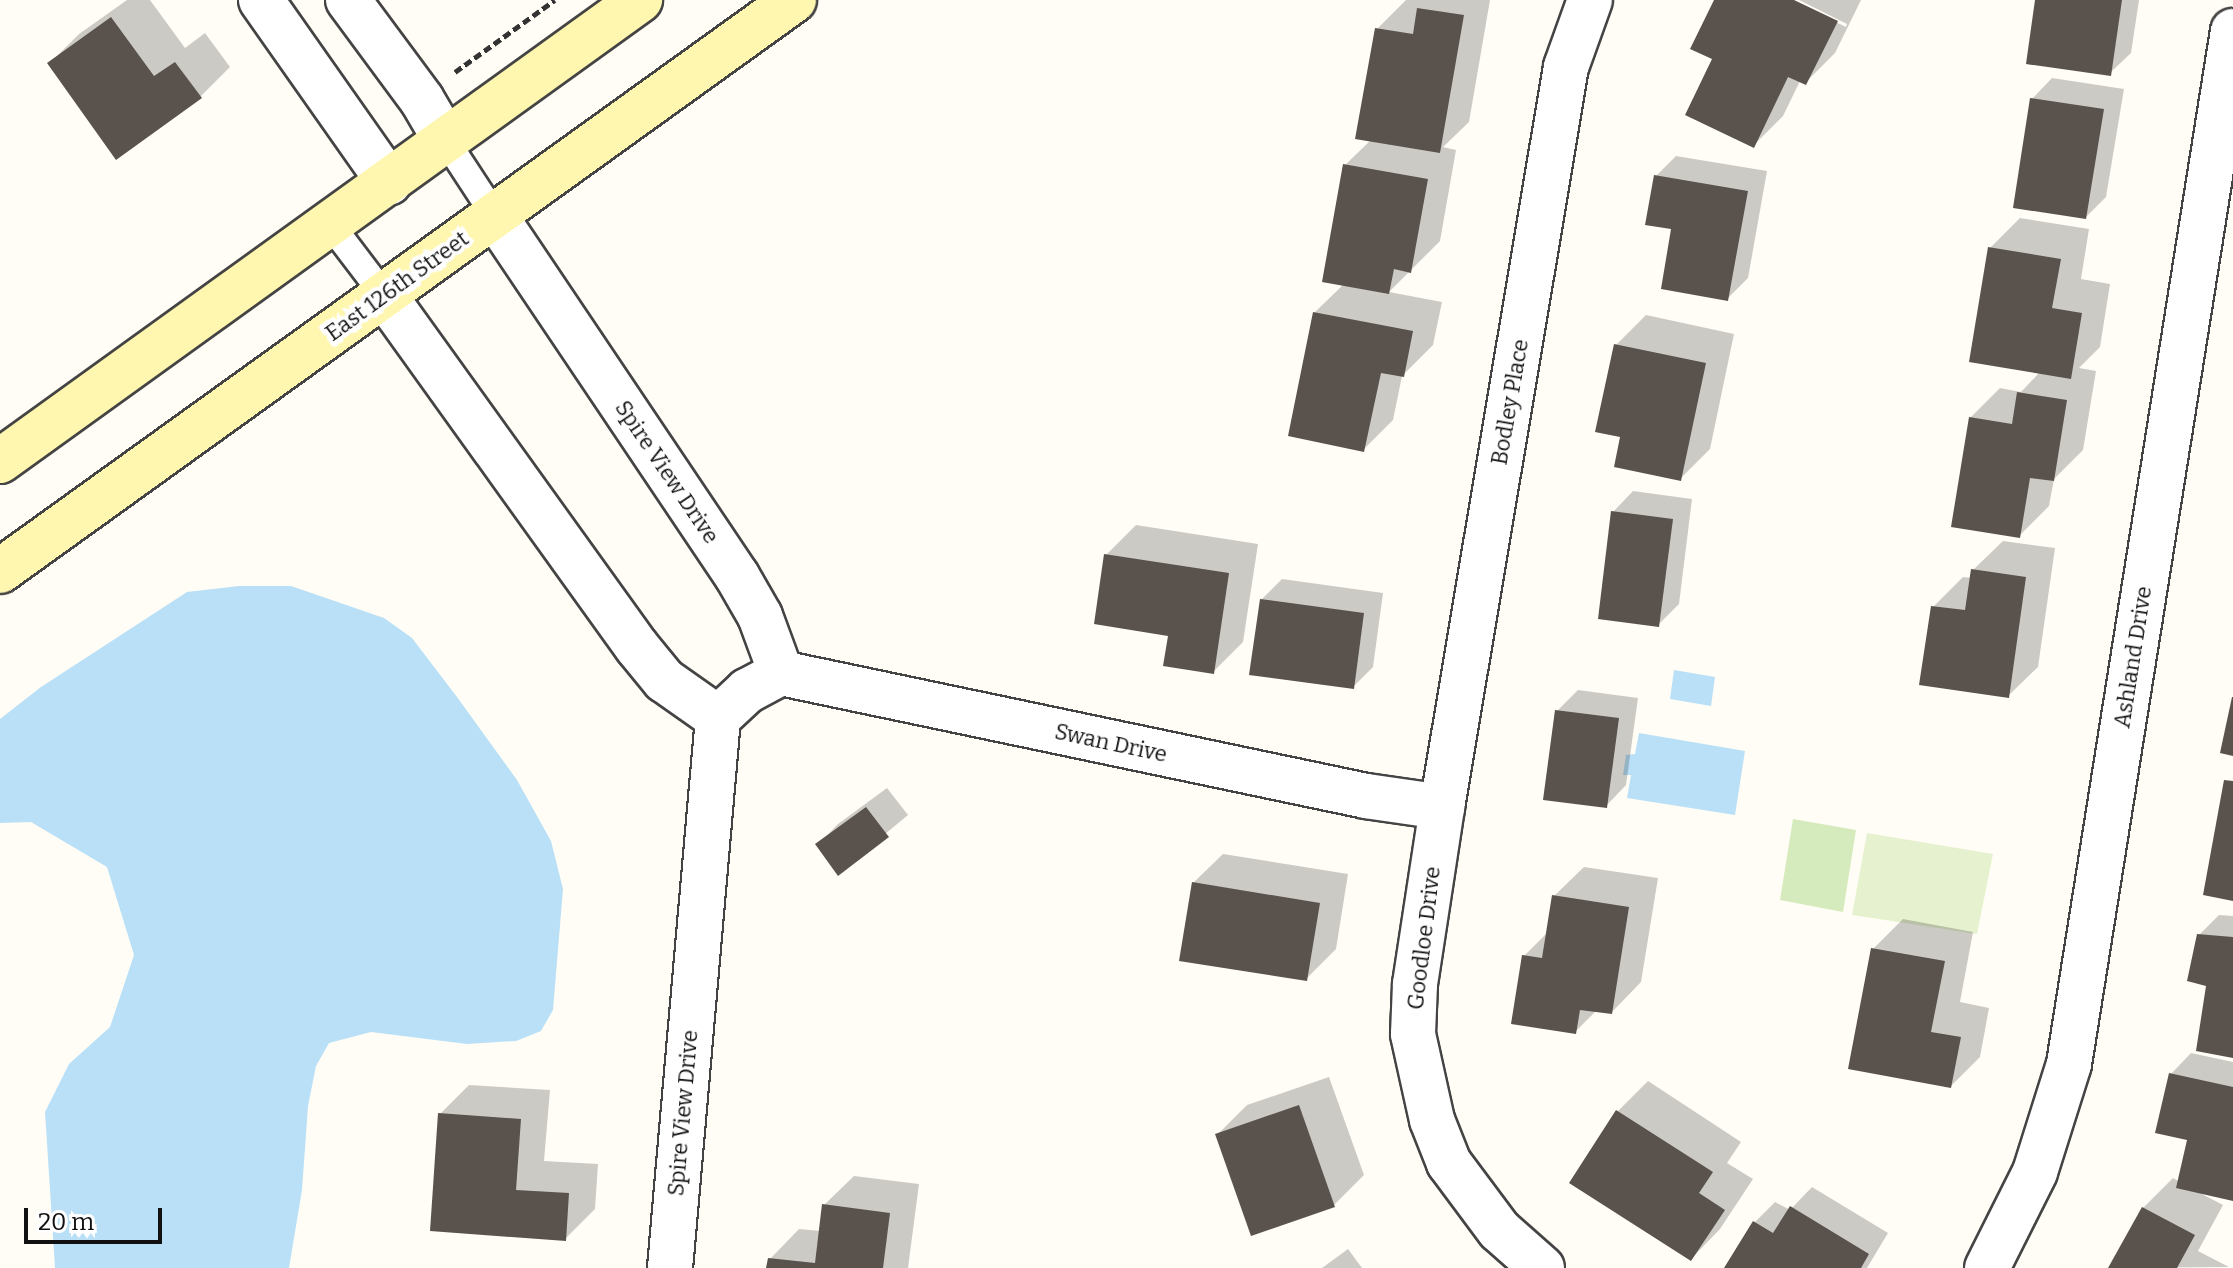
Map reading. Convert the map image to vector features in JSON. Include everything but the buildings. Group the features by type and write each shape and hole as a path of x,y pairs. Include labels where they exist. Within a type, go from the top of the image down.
{"main road":[{"path":"0,461 640,0"},
{"name":"East 126th Street","path":"0,571 794,0"}],"street":[{"path":"261,0 389,182"},
{"path":"348,0 422,100 446,141"},
{"name":"Bodley Place","path":"1442,807 1566,67 1590,0"},
{"name":"Ashland Drive","path":"1987,1268 2035,1172 2069,1064 2233,31"},
{"name":"Spire View Drive","path":"495,216 737,576 760,616 781,673"},
{"path":"384,295 637,647 664,680 718,718 747,691 781,673"},
{"name":"Swan Drive","path":"781,673 1366,796 1442,807"},
{"name":"Spire View Drive","path":"670,1268 718,718"},
{"name":"Goodloe Drive","path":"1442,807 1415,984 1413,1034 1420,1076 1432,1120 1449,1163 1499,1230 1542,1268"}],"lane":[{"path":"446,141 495,216"},
{"path":"330,224 384,295"}],"green space":[{"path":"1793,819 1856,830 1843,912 1780,900"},
{"path":"1867,833 1993,854 1977,934 1852,915"}],"water":[{"path":"239,586 291,586 384,618 412,638 457,697 517,780 551,841 563,889 553,1010 541,1031 516,1041 467,1044 371,1032 329,1043 316,1066 308,1106 302,1190 289,1268 55,1268 45,1112 69,1064 110,1027 134,955 107,867 31,822 0,823 0,719 41,687 187,592"},
{"path":"1674,670 1715,677 1711,706 1670,699"},
{"path":"1639,733 1745,751 1735,815 1627,798 1631,775 1623,775 1626,755 1635,754"}]}
